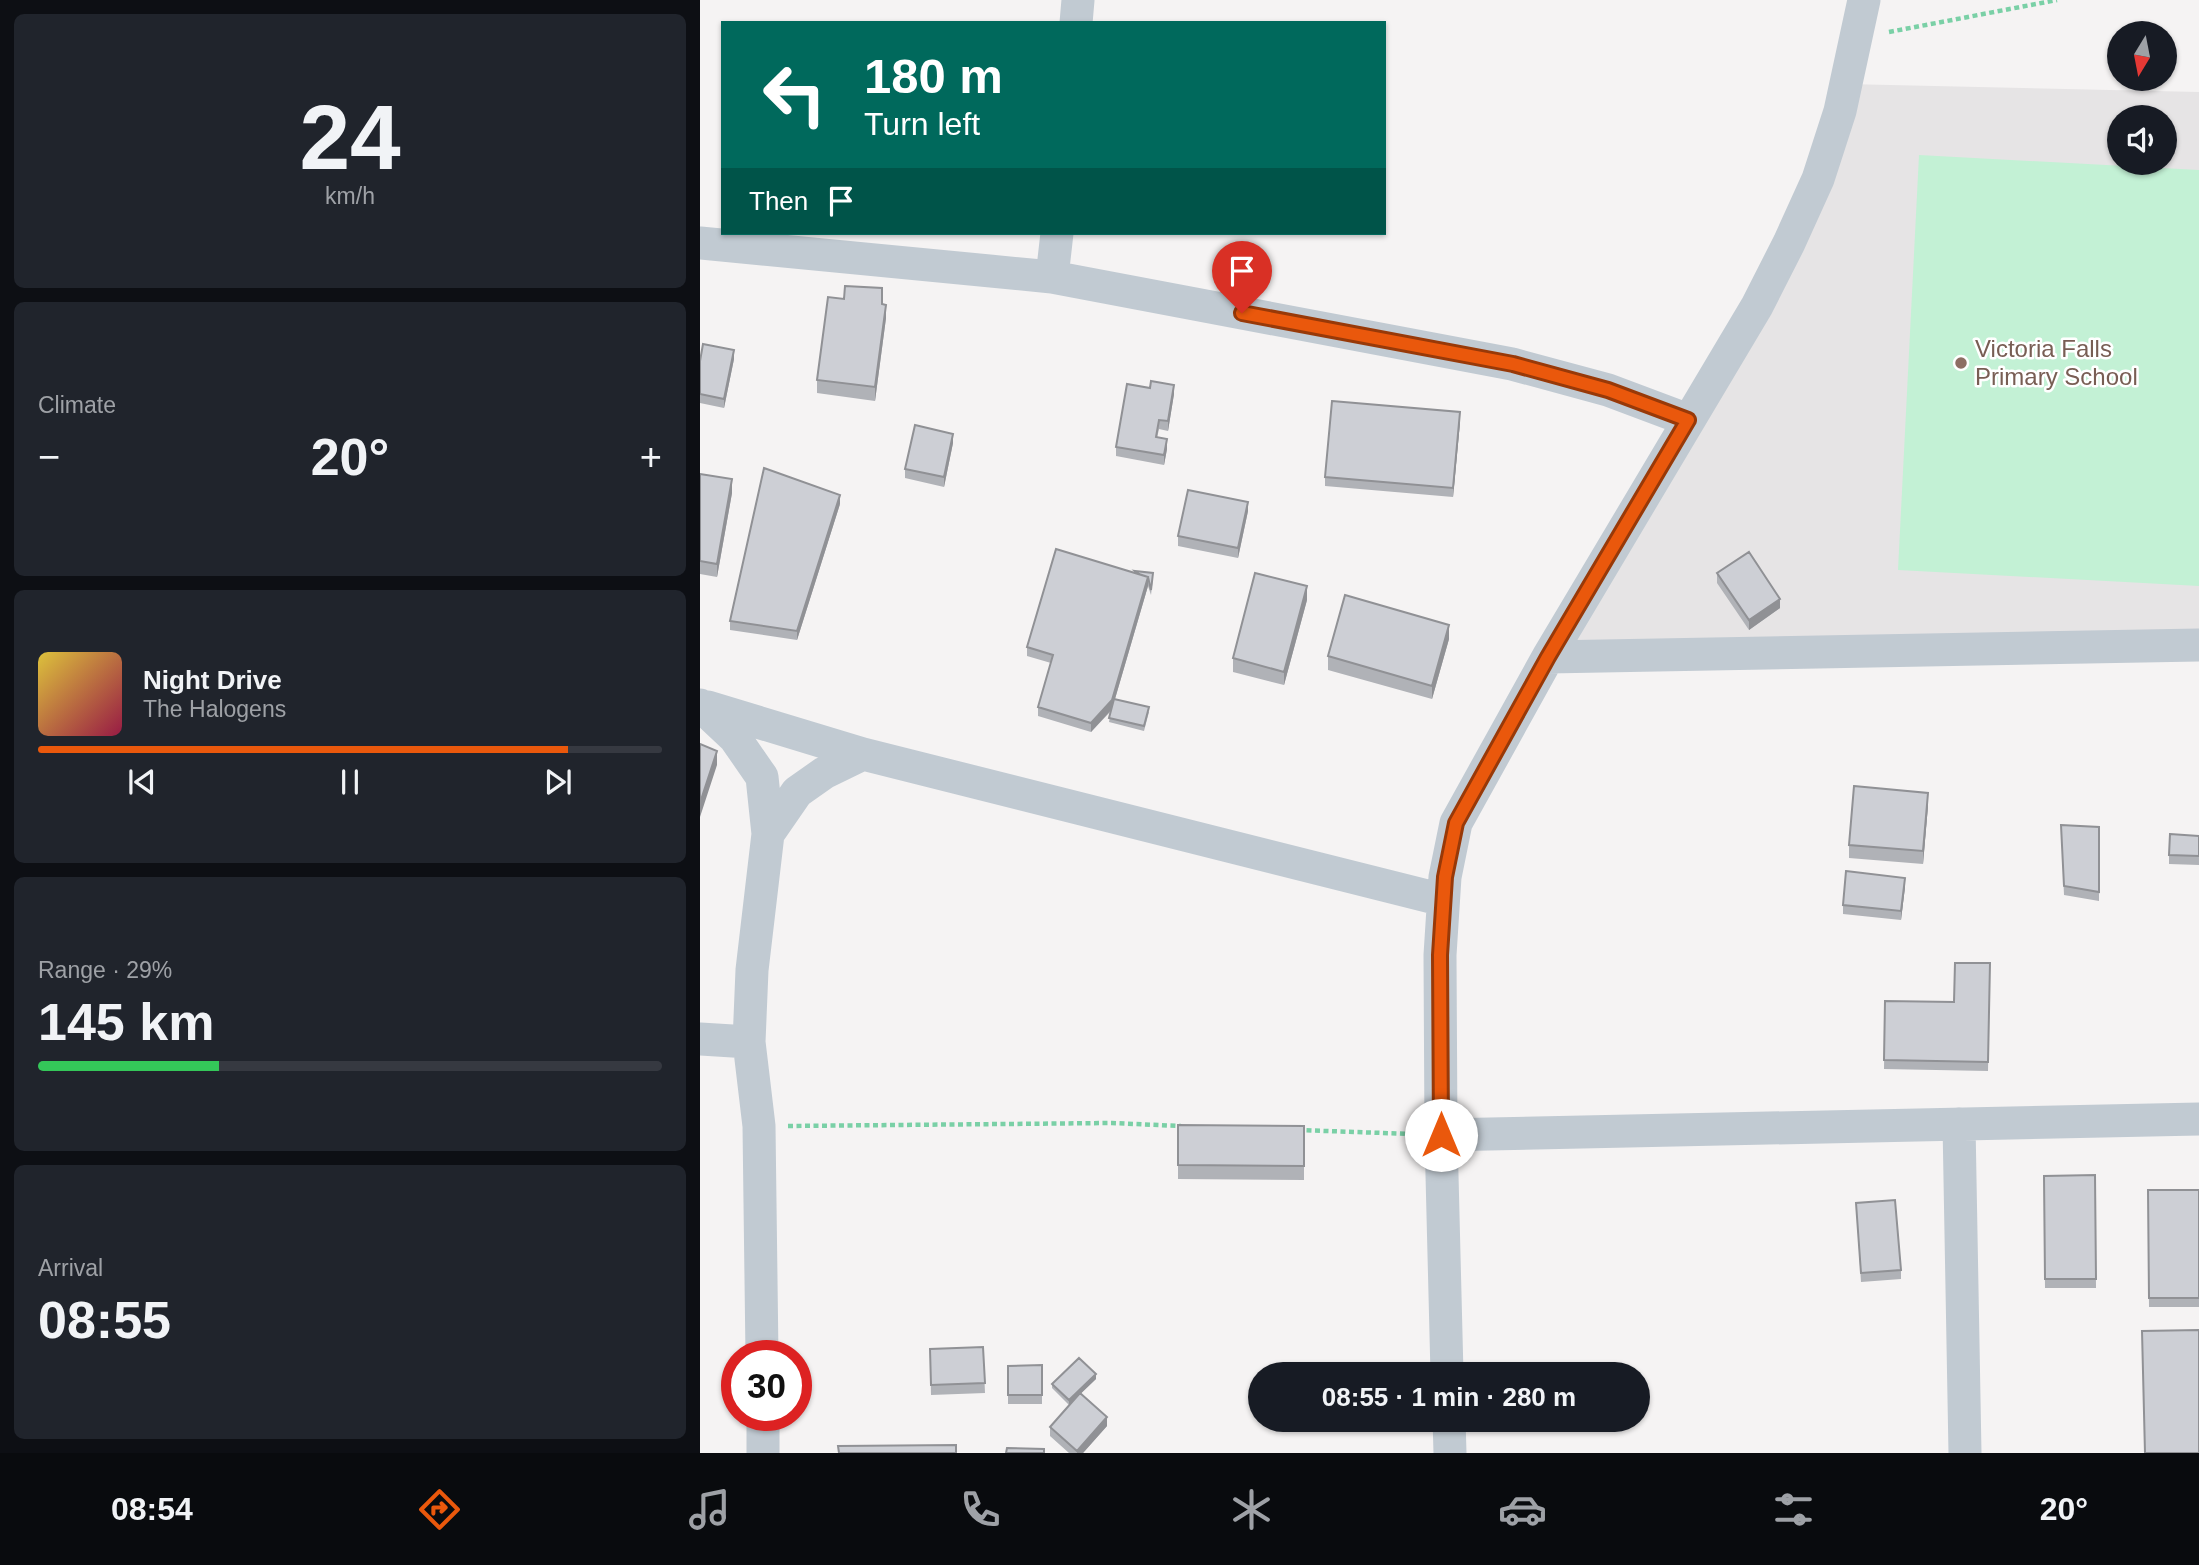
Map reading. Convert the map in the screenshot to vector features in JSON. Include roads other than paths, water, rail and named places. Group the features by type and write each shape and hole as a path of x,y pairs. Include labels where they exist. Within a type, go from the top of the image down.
{"street":[{"path":"1076,21 1078,0"},
{"path":"1447,1362 1440,955 1445,877 1456,823 1548,657 1757,306 1818,179 1840,111 1864,0"},
{"path":"1052,277 1057,235"},
{"path":"700,243 1052,277 1513,364 1608,390 1688,420"},
{"path":"1548,657 2199,645"},
{"path":"700,705 863,754 1443,900"},
{"path":"700,705 735,738 762,777 768,834 752,970 749,1042 759,1126 762,1340"},
{"path":"768,834 797,792 824,773 863,754"},
{"path":"700,1039 749,1042"},
{"path":"1441,1135 2199,1119"},
{"path":"1959,1124 1965,1453"},
{"path":"763,1431 763,1453"},
{"path":"1449,1432 1450,1453"}],"place":[{"name":"Victoria Falls Primary School","path":"1961,363"}]}
